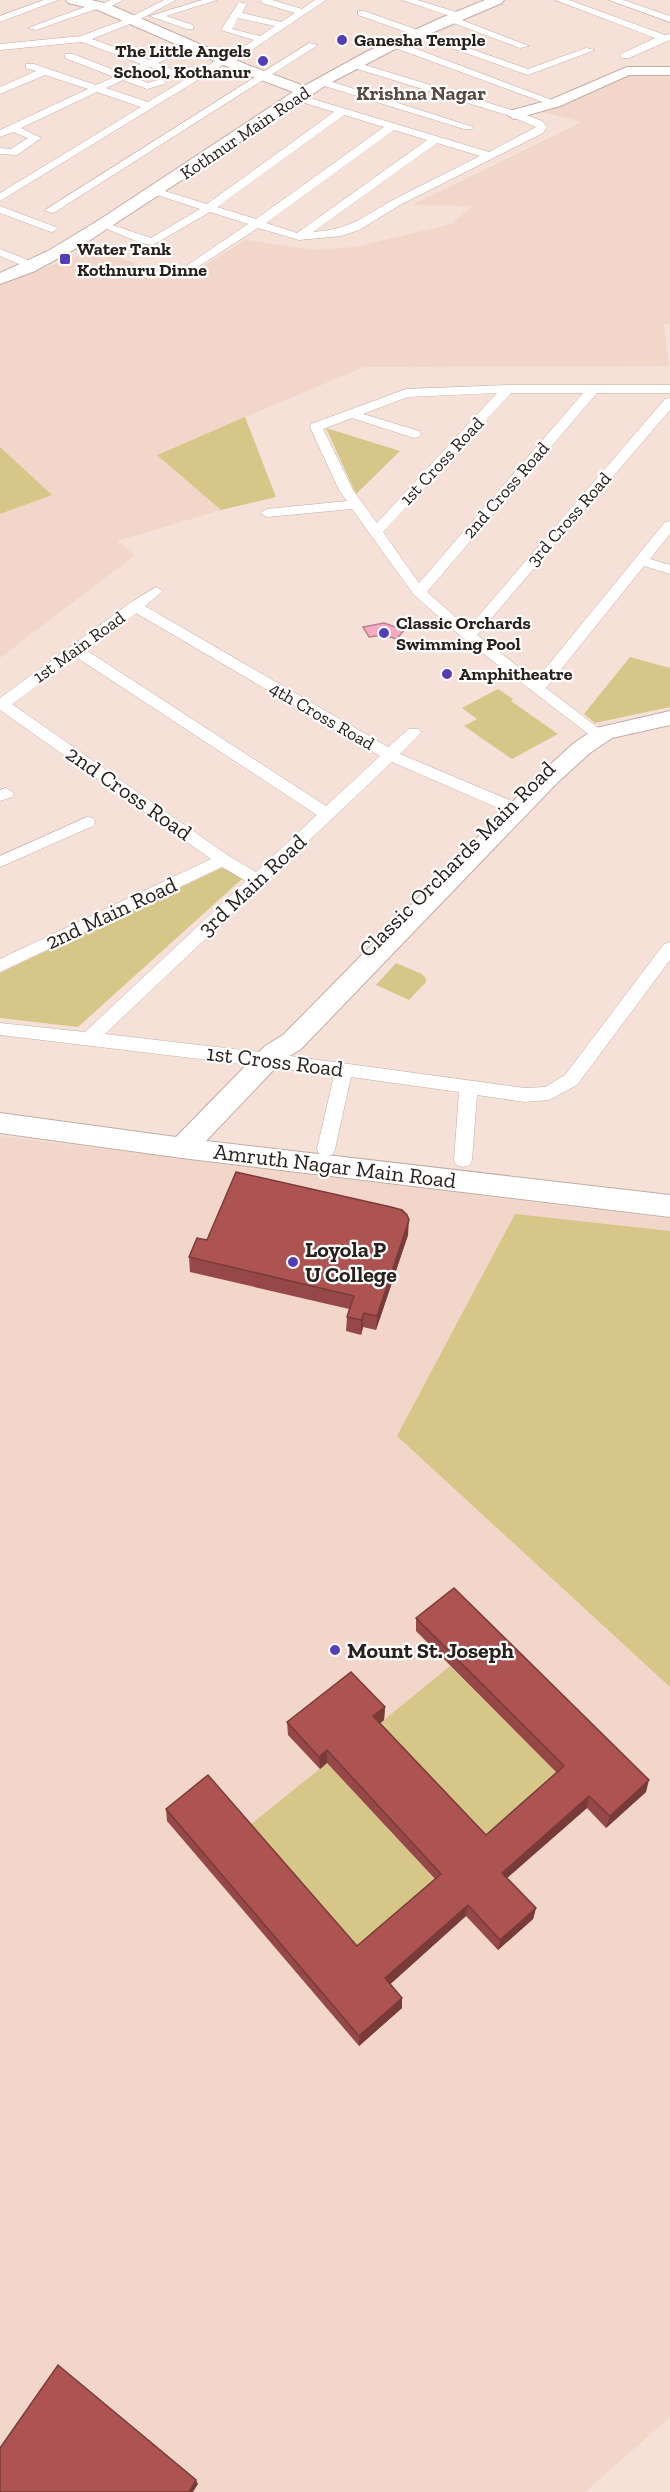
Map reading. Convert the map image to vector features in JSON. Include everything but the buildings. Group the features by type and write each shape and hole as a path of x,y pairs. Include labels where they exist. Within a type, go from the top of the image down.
{"main road":[{"path":"73,0 100,7 134,21 301,94"},
{"name":"Kothnur Main Road","path":"0,279 34,266 158,192 322,82 394,44 497,0"},
{"path":"514,114 555,103 627,71 670,71"},
{"name":"Classic Orchards Main Road","path":"182,1148 271,1056 292,1042 513,808 596,733 646,715 670,711"},
{"name":"Classic Orchards Main Road","path":"596,733 670,718"},
{"name":"Amruth Nagar Main Road","path":"0,1123 182,1148 670,1206"}],"street":[{"path":"0,19 53,0"},
{"path":"33,28 118,0"},
{"path":"134,21 171,0"},
{"path":"0,47 84,39 134,21 212,0"},
{"path":"0,198 226,61 321,0"},
{"path":"407,0 524,46"},
{"path":"560,0 667,38"},
{"path":"614,0 670,19"},
{"path":"265,1 303,12"},
{"path":"242,4 226,28 227,31 261,39"},
{"path":"361,13 528,72 590,50"},
{"path":"235,14 282,25"},
{"path":"155,16 190,27"},
{"path":"625,56 667,38"},
{"path":"84,39 182,76"},
{"path":"394,44 555,103"},
{"path":"0,134 189,45"},
{"path":"51,210 314,45"},
{"path":"69,56 147,86 161,82"},
{"path":"158,192 299,237 337,234 355,228 396,203 539,131 542,127 538,123 514,114 355,64"},
{"path":"30,66 149,106"},
{"path":"0,91 45,71"},
{"path":"322,82 468,127"},
{"path":"301,94 342,111 490,156"},
{"path":"103,225 153,242 209,208 342,111"},
{"path":"0,120 36,138 13,153 0,151"},
{"path":"190,267 258,223 393,126"},
{"path":"299,237 436,139"},
{"path":"0,209 52,229"},
{"path":"0,252 34,266"},
{"path":"596,733 469,636 419,592 346,490 316,427 406,393 508,389 670,389"},
{"name":"1st Cross Road","path":"376,532 508,389"},
{"name":"2nd Cross Road","path":"419,592 593,389"},
{"name":"3rd Cross Road","path":"469,636 670,402"},
{"path":"352,414 414,434"},
{"path":"267,513 358,504"},
{"path":"538,688 670,525"},
{"path":"641,561 670,570"},
{"name":"1st Main Road","path":"2,704 156,591"},
{"name":"4th Cross Road","path":"135,606 390,755 513,808"},
{"path":"76,650 327,814"},
{"name":"2nd Cross Road","path":"2,704 223,860 257,880"},
{"name":"3rd Main Road","path":"89,1039 414,732"},
{"path":"0,862 87,822"},
{"name":"2nd Main Road","path":"0,966 223,860"},
{"name":"1st Cross Road","path":"0,1029 271,1056 344,1070 525,1095 549,1093 571,1080 670,948"},
{"path":"326,1149 344,1070"},
{"path":"463,1160 469,1088"}],"shaded area":[{"path":"637,71 670,73 670,324 664,325 669,366 364,367 158,454 221,510 117,541 135,555 0,658 0,514 52,495 0,447 0,284 99,248 173,280 200,268 246,240 313,250 355,247 452,224 472,206 412,205 582,122 542,112"},
{"path":"245,417 276,497 221,510 157,455"},
{"path":"326,428 400,451 356,494"},
{"path":"0,447 52,495 0,514"},
{"name":"Classic Orchards Swimming Pool","path":"384,623 404,630 397,639 383,635 369,637 363,627"},
{"path":"630,657 670,668 670,707 595,723 584,714"},
{"path":"498,689 513,699 511,701 558,734 512,759 464,726 477,719 462,708"},
{"path":"224,867 243,878 78,1027 0,1018 0,973"},
{"path":"396,963 422,974 426,979 426,982 409,1000 376,985"},
{"name":"Mount St. Joseph","path":"0,1136 670,1219 670,2417 585,2492 0,2492"},
{"path":"515,1214 670,1231 670,1687 397,1436"},
{"path":"450,1666 562,1778 484,1846 373,1729"},
{"path":"327,1763 440,1885 357,1957 245,1829"}],"place":[{"name":"Ganesha Temple","path":"342,40"},
{"name":"The Little Angels School, Kothanur","path":"263,61"},
{"name":"Water Tank Kothnuru Dinne","path":"65,259"},
{"name":"Classic Orchards Swimming Pool","path":"384,633"},
{"name":"Amphitheatre","path":"447,674"},
{"name":"Loyola P U College","path":"293,1262"},
{"name":"Mount St. Joseph","path":"335,1650"}],"district":[{"name":"Krishna Nagar","path":"421,93"}]}
